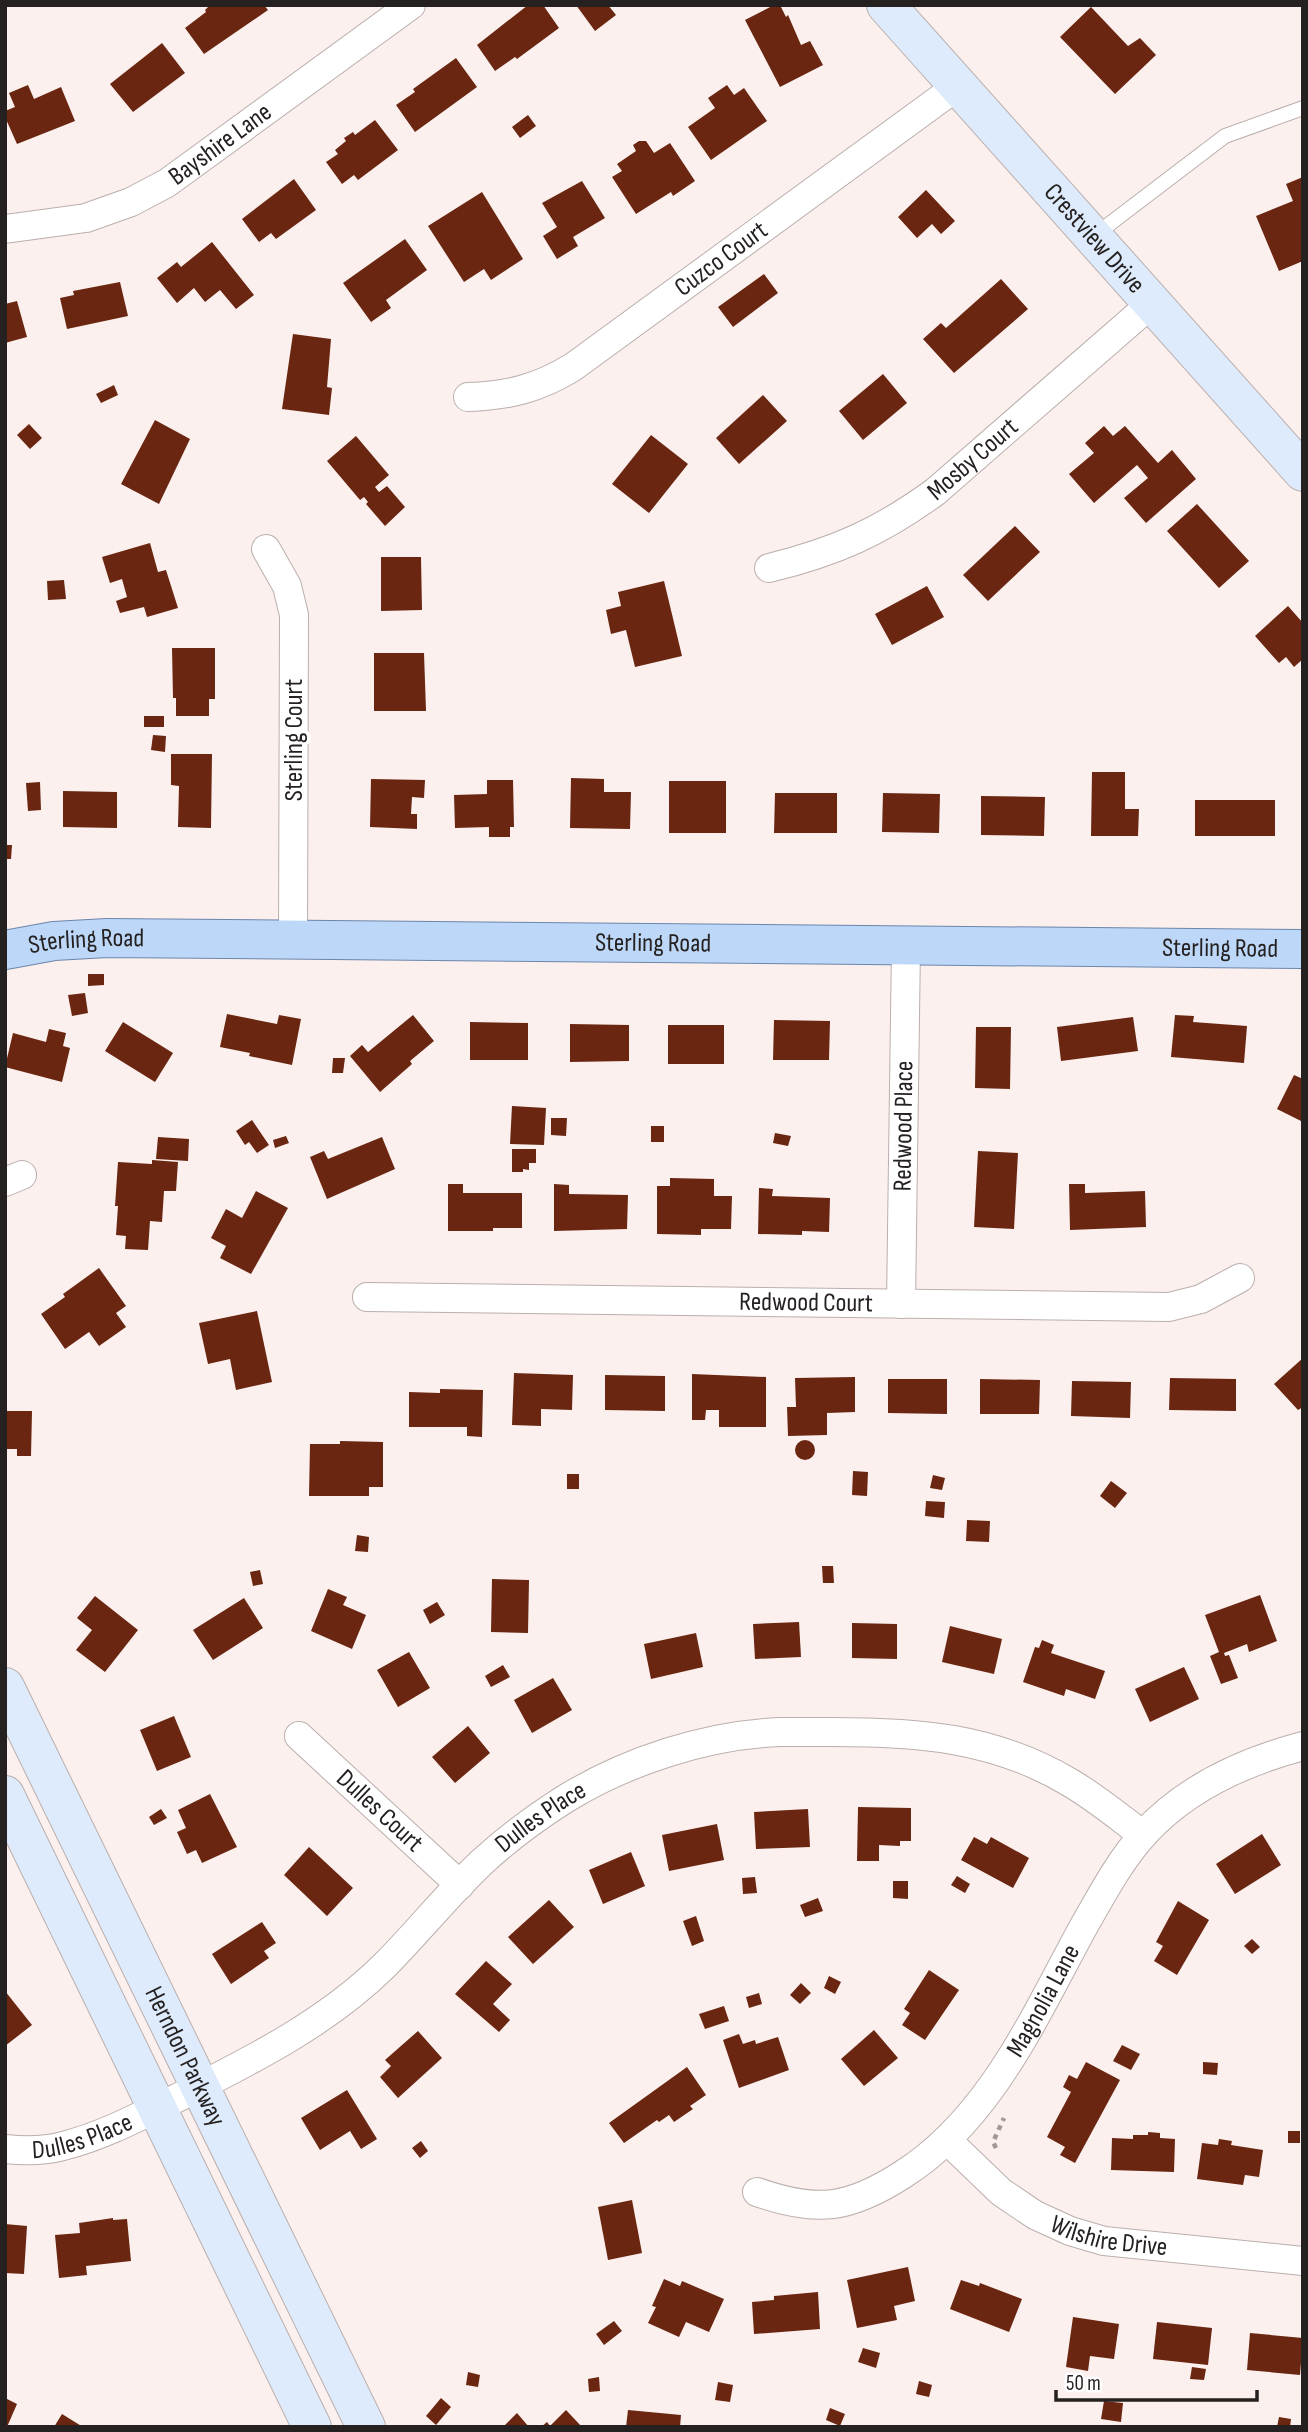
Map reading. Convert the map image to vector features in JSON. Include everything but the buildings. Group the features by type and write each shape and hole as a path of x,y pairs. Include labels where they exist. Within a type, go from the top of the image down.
{"main road":[{"name":"Crestview Drive","path":"886,5 1303,472"},
{"name":"Sterling Road","path":"5,950 54,941 107,938 1303,949"},
{"name":"Herndon Parkway","path":"5,1687 366,2427"},
{"name":"Herndon Parkway","path":"5,1795 312,2427"}],"street":[{"name":"Bayshire Lane","path":"5,229 86,218 131,202 167,183 411,5"},
{"name":"Cuzco Court","path":"468,397 497,396 526,390 573,367 959,85"},
{"name":"Mosby Court","path":"769,568 814,557 859,539 902,516 935,492 1152,303"},
{"name":"Sterling Court","path":"266,549 287,586 294,615 293,938"},
{"name":"Redwood Place","path":"901,1304 906,945"},
{"name":"Redwood Court","path":"367,1297 1169,1307 1201,1299 1240,1278"},
{"name":"Dulles Place","path":"5,2149 24,2151 61,2147 95,2136 200,2087 296,2035 344,2001 383,1966 482,1862 521,1829 566,1798 615,1773 668,1753 720,1740 777,1732 881,1732 936,1736 992,1748 1033,1762 1072,1783 1143,1835"},
{"name":"Dulles Court","path":"299,1737 460,1885"},
{"name":"Magnolia Lane","path":"757,2192 786,2202 817,2206 846,2203 875,2192 911,2169 947,2140 980,2102 1020,2041 1115,1871 1143,1835 1181,1801 1220,1775 1265,1756 1303,1746"},
{"name":"Wilshire Drive","path":"947,2140 1001,2192 1035,2215 1070,2231 1104,2241 1303,2261"}],"lane":[{"path":"1094,236 1225,136 1303,108"}],"path":[{"path":"999,2154 993,2142 1004,2118"}]}
